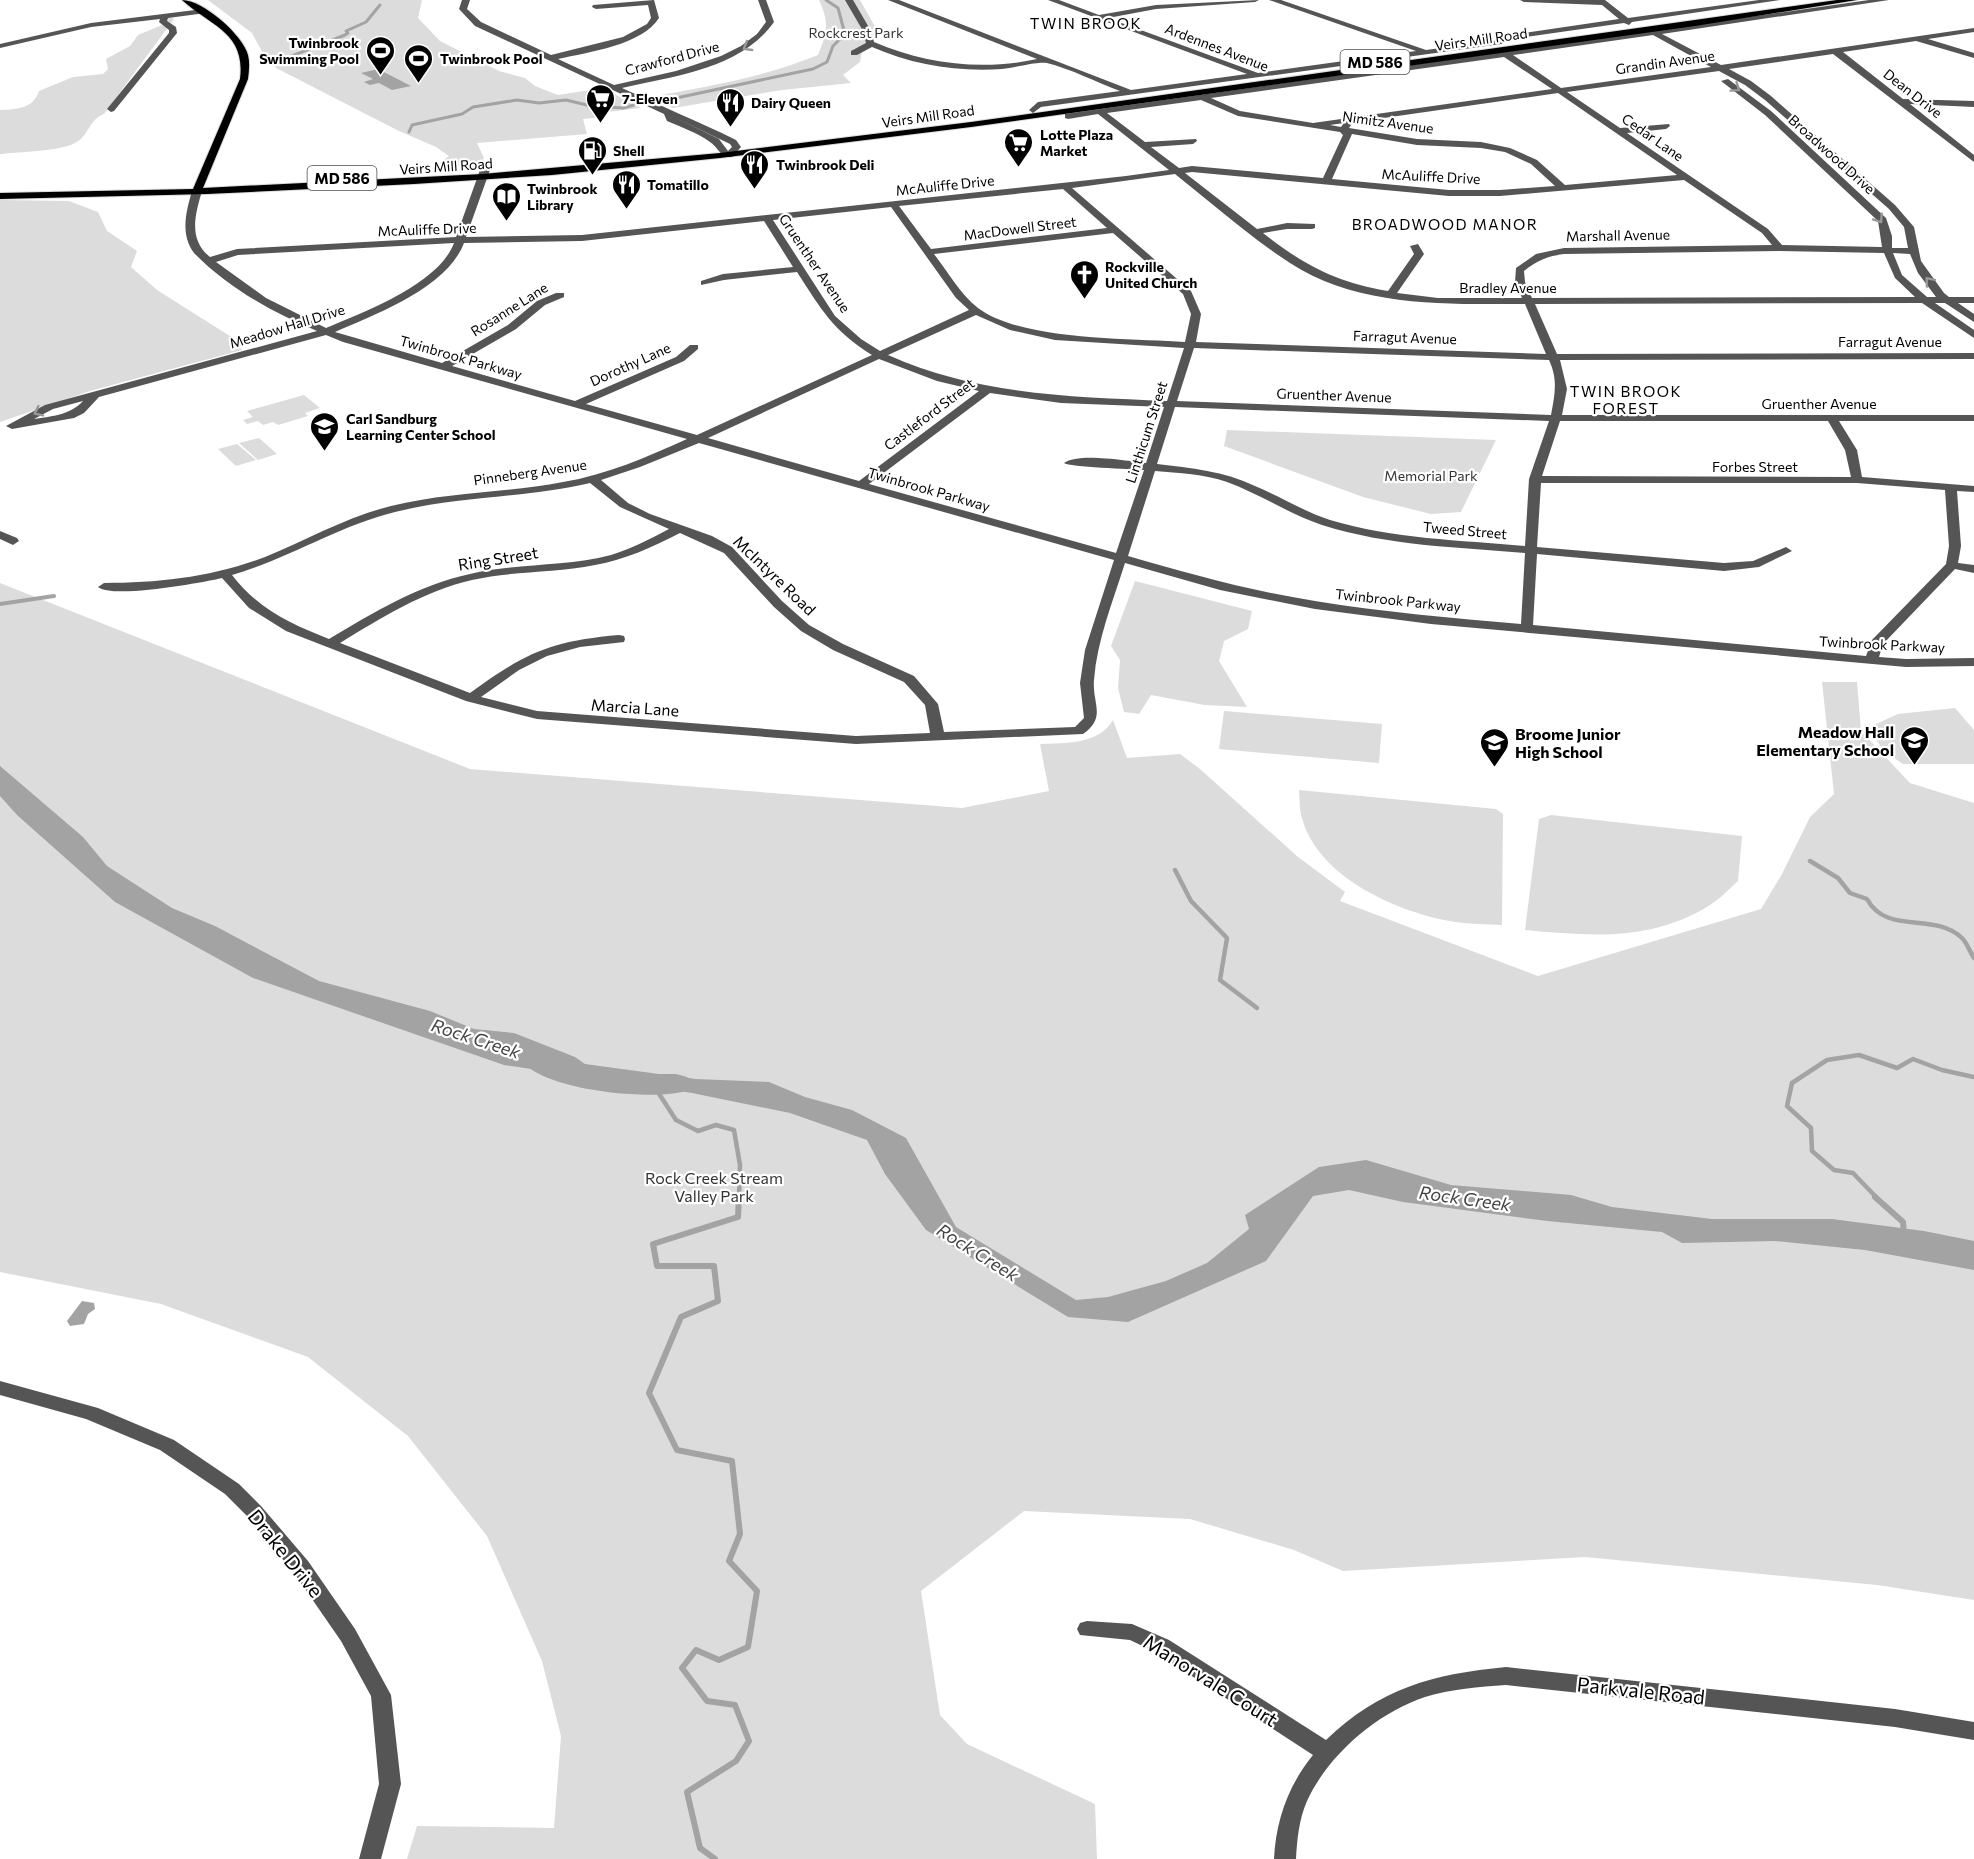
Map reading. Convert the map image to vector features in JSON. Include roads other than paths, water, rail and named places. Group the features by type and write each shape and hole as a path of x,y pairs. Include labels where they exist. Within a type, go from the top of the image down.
{"main road":[{"name":"Twinbrook Parkway","path":"186,0 227,29 244,53 245,67 244,79 198,188"},
{"name":"Veirs Mill Road","path":"1640,30 1815,0"},
{"name":"Veirs Mill Road","path":"737,147 936,126 1134,94 1640,30 1853,0"},
{"name":"Veirs Mill Road","path":"0,196 484,173 724,152 1152,101 1264,78"},
{"name":"Veirs Mill Road","path":"0,189 198,188"}],"street":[{"path":"466,0 463,9 478,24 668,113 681,116 733,142 737,147 724,152 716,141 670,119 668,113"},
{"name":"Crawford Drive","path":"615,87 723,59 754,44 765,33 770,22 762,0"},
{"path":"849,0 867,31 867,40 871,44 907,58 935,64 1006,67 1048,59"},
{"path":"891,0 1152,101"},
{"name":"Ardennes Avenue","path":"1052,0 1264,78"},
{"path":"1099,17 1156,7 1255,0"},
{"path":"1273,0 1425,52"},
{"path":"1524,0 1602,1"},
{"name":"Veirs Mill Road","path":"1264,78 1501,42 1517,36 1640,30 1730,3 1776,0"},
{"name":"Veirs Mill Road","path":"1068,116 1152,101 1202,97 1506,54 1640,30 1885,0"},
{"name":"Broadwood Drive","path":"1602,1 1640,30 1737,88 1768,113 1883,220 1887,236 1887,250 1898,276 1924,300 1974,335"},
{"path":"550,58 643,32 655,20 656,15 650,2 596,7"},
{"path":"0,45 91,26 203,11"},
{"path":"111,109 120,94 131,86 146,64 162,50 174,33 173,29 163,22 165,16"},
{"name":"Broadwood Drive","path":"1640,30 1721,68 1768,98 1892,207 1910,227 1913,250 1923,273 1940,295 1974,319"},
{"name":"Grandin Avenue","path":"1314,125 1974,30"},
{"path":"1915,38 1974,56"},
{"path":"854,52 871,44"},
{"name":"Dean Drive","path":"1833,50 1844,56 1974,159"},
{"name":"Cedar Lane","path":"1506,54 1765,231 1779,248"},
{"name":"Nimitz Avenue","path":"1202,97 1238,113 1417,142 1481,145 1507,150 1534,162 1563,188"},
{"path":"1901,101 1974,104"},
{"name":"Bradley Avenue","path":"1100,112 1293,261 1311,273 1352,287 1438,301 1974,300"},
{"path":"1326,182 1348,135 1343,130 1346,125 1360,120"},
{"path":"1619,131 1666,126"},
{"path":"690,128 704,128"},
{"path":"1145,145 1193,141"},
{"path":"1959,147 1974,147"},
{"name":"McAuliffe Drive","path":"208,261 237,252 460,240 582,238 1065,186 1178,171 1210,170 1449,193 1500,193 1686,177"},
{"name":"Meadow Hall Drive","path":"0,429 12,426 49,407 326,332 388,305 427,281 455,253 484,173"},
{"name":"Linthicum Street","path":"1065,186 1186,293 1196,314 1190,345 1091,650 1087,683 1091,718 1087,725 1078,731"},
{"name":"Twinbrook Parkway","path":"198,188 189,218 194,246 208,261 263,302 326,332 575,405 1220,586 1315,605 1431,620 1906,663 1974,662"},
{"name":"Farragut Avenue","path":"893,204 960,296 975,311 1014,328 1055,338 1190,345 1553,357 1974,356"},
{"name":"Gruenther Avenue","path":"767,218 833,320 850,337 880,355 927,374 988,389 1061,400 1556,418 1970,418"},
{"path":"1254,232 1287,226 1312,226"},
{"name":"MacDowell Street","path":"928,252 1116,230"},
{"path":"1390,295 1419,254 1415,246"},
{"name":"Marshall Avenue","path":"1527,628 1535,479 1556,418 1562,389 1559,370 1520,282 1518,270 1537,256 1557,251 1779,248 1913,250"},
{"path":"705,283 723,278 800,269"},
{"name":"Rosanne Lane","path":"443,367 512,327 541,303 560,295"},
{"name":"Pinneberg Avenue","path":"104,587 149,588 225,574 269,559 366,516 445,498 523,491 592,479 651,459 697,439 975,311"},
{"name":"Dorothy Lane","path":"575,405 680,358 694,347"},
{"name":"Castleford Street","path":"860,484 988,389"},
{"path":"1832,418 1851,450 1857,480"},
{"path":"1970,418 1974,431"},
{"name":"Tweed Street","path":"1070,463 1100,462 1199,472 1228,479 1299,513 1350,530 1391,538 1724,567 1755,564 1786,551"},
{"name":"McIntyre Road","path":"592,479 624,505 708,538 728,550 778,604 805,628 838,647 909,679 931,704 938,738"},
{"name":"Forbes Street","path":"1535,479 1565,481 1857,480 1974,489"},
{"path":"1871,660 1877,643 1952,565 1955,546 1951,486"},
{"name":"Ring Street","path":"330,644 386,610 438,587 501,571 579,564 612,558 643,548 679,528"},
{"path":"0,535 13,541"},
{"path":"1952,565 1974,569"},
{"name":"Marcia Lane","path":"225,574 240,595 263,614 330,644 471,698 537,715 856,740 1078,731"},
{"path":"471,698 517,666 541,654 580,643 619,639"},
{"name":"Drake Drive","path":"0,1388 91,1413 167,1445 232,1489 254,1511 301,1567 348,1635 381,1695 390,1784 370,1859"},
{"name":"Manorvale Court","path":"1087,1629 1132,1632 1161,1646 1326,1752"},
{"name":"Parkvale Road","path":"1285,1859 1286,1838 1298,1797 1326,1752 1372,1714 1412,1693 1460,1680 1506,1676 1895,1718 1974,1731"}],"water":[{"name":"Twinbrook Swimming Pool","path":"378,69 411,86 392,90 379,83 370,85 364,82 373,79 361,73"},
{"path":"0,766 83,837 107,866 172,908 215,926 319,981 430,1011 474,1029 514,1033 575,1057 585,1064 696,1079 769,1082 805,1097 852,1110 906,1138 956,1227 1076,1300 1108,1297 1166,1281 1207,1263 1249,1229 1245,1215 1319,1167 1366,1160 1451,1185 1571,1195 1612,1207 1712,1219 1832,1219 1924,1231 1974,1241 1974,1270 1865,1250 1775,1241 1682,1243 1662,1232 1547,1221 1403,1202 1349,1190 1313,1196 1266,1261 1128,1322 1068,1317 926,1230 885,1174 867,1140 790,1113 692,1093 504,1065 253,978 115,902 17,815 0,796"},
{"path":"82,1301 94,1303 95,1309 88,1314 84,1324 70,1326 67,1321"}],"waterway":[{"path":"662,101 813,69 827,62 833,46 845,34 838,8 826,0"},
{"path":"274,63 345,35 348,33 346,31 366,22 380,5"},
{"path":"409,132 412,125 462,114 473,107 517,100 539,103 566,100 591,106 623,108 634,105"},
{"path":"0,604 54,596"},
{"path":"1810,861 1838,878 1850,893 1867,899 1886,917 1951,930 1964,940 1974,958"},
{"path":"1175,870 1191,901 1227,938 1220,980 1257,1008"},
{"path":"1877,1198 1853,1173 1834,1170 1812,1151 1811,1128 1787,1106 1792,1083 1827,1060 1859,1055 1897,1068 1913,1059 1942,1070 1974,1077"},
{"name":"Rock Creek","path":"533,1057 570,1076 625,1084 676,1084"},
{"path":"654,1086 676,1120 698,1131 716,1125 734,1130 740,1165 739,1198"},
{"path":"715,1859 700,1848 687,1792 736,1761 749,1741 735,1705 707,1701 682,1668 696,1650 719,1660 748,1647 757,1591 729,1561 740,1534 732,1461 677,1450 649,1393 681,1317 718,1301 714,1266 657,1266 653,1244 738,1217 739,1197"},
{"path":"1875,1197 1903,1222 1904,1233"}],"place":[{"name":"Twinbrook Swimming Pool","path":"380,76"},
{"name":"Twinbrook Pool","path":"419,84"},
{"name":"7-Eleven","path":"601,124"},
{"name":"Dairy Queen","path":"730,128"},
{"name":"Lotte Plaza Market","path":"1019,168"},
{"name":"Shell","path":"592,176"},
{"name":"Twinbrook Deli","path":"755,190"},
{"name":"Tomatillo","path":"626,210"},
{"name":"Twinbrook Library","path":"506,222"},
{"name":"Rockville United Church","path":"1084,300"},
{"name":"Carl Sandburg Learning Center School","path":"325,452"},
{"name":"Meadow Hall Elementary School","path":"1915,766"},
{"name":"Broome Junior High School","path":"1494,768"}],"district":[{"name":"TWIN BROOK","path":"1086,23"},
{"name":"BROADWOOD MANOR","path":"1445,224"},
{"name":"TWIN BROOK FOREST","path":"1626,400"}],"park label":[{"name":"Rockcrest Park","path":"856,32"},
{"name":"Memorial Park","path":"1431,475"},
{"name":"Rock Creek Stream Valley Park","path":"714,1186"}]}
